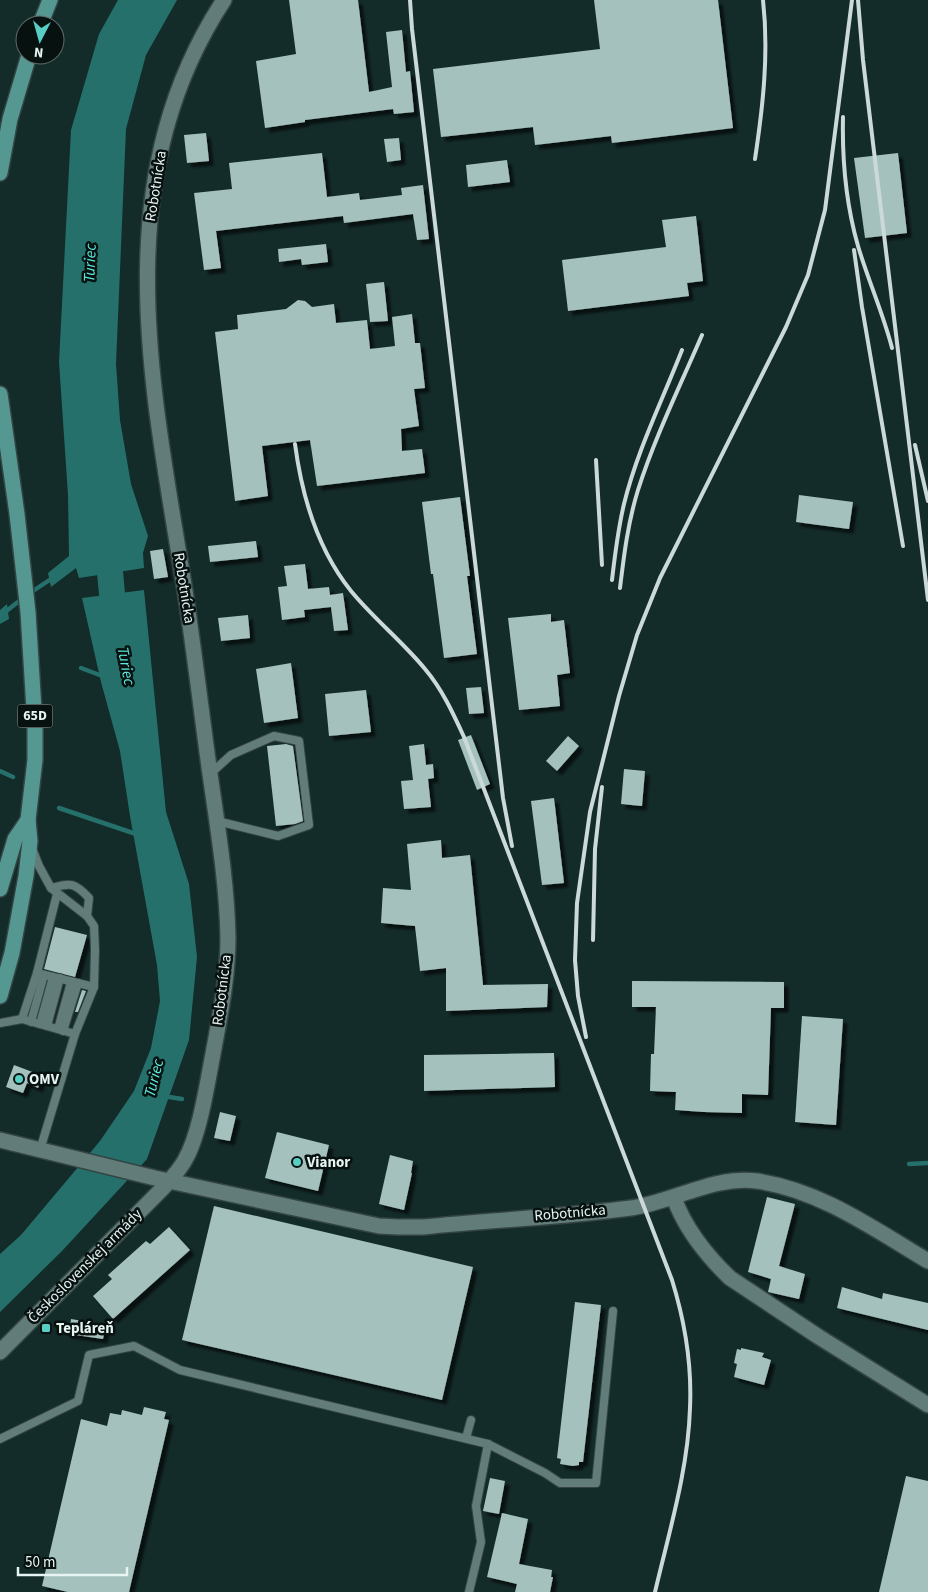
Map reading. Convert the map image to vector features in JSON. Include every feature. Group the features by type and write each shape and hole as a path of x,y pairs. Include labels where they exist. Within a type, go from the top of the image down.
{"main road":[{"path":"44,15 50,0"},
{"path":"0,173 10,120 26,65"},
{"name":"65D","path":"0,394 28,612 35,726 33,787 28,820 30,841 26,876 14,943 0,996"},
{"name":"65D","path":"0,889 15,839 28,820"}],"street":[{"name":"Robotnícka","path":"163,1179 185,1161 199,1121 225,990 228,939 225,888 217,821 149,352 147,274 151,201 162,146 180,86 201,39 224,0"},
{"name":"Robotnícka","path":"0,1140 163,1179 379,1226 423,1227 633,1208 674,1198 718,1182 755,1180 792,1188 832,1205 928,1260"},
{"name":"Československej armády","path":"0,1352 163,1179"},
{"path":"674,1198 683,1220 719,1267 730,1278 811,1332 928,1405"}],"lane":[{"path":"210,774 231,756 274,736 299,741 308,825 278,836 217,821"},
{"path":"30,841 39,866 54,891 88,916 94,926 94,987 75,1034 40,1150"},
{"path":"54,891 69,883 79,887 89,898 88,916"},
{"path":"31,1022 54,891"},
{"path":"40,974 94,987"},
{"path":"22,1019 40,974"},
{"path":"43,1025 56,978"},
{"path":"61,1030 74,982"},
{"path":"0,1023 22,1019 75,1034"},
{"path":"0,1439 78,1401 89,1356 134,1346 180,1370 488,1444 546,1473 560,1484 596,1483 613,1311"},
{"path":"466,1438 471,1420"},
{"path":"469,1592 481,1542 476,1506 488,1444"}],"water":[{"path":"118,0 177,0 146,55 126,129 116,364 120,420 131,484 148,536 143,553 144,568 79,578 76,568 51,587 48,573 69,556 68,495 59,362 71,130 99,34"},
{"path":"144,590 166,812 189,884 197,957 189,1040 147,1159 62,1251 0,1312 0,1254 21,1235 100,1141 134,1091 151,1048 160,1001 157,965 120,751 101,682 82,598"},
{"path":"7,604 9,619 0,624 0,610"}],"building":[{"path":"289,0 358,0 369,92 392,87 386,32 402,30 406,72 410,71 414,112 394,114 393,109 305,120 305,122 265,128 256,61 296,54"},
{"path":"594,0 718,0 733,128 612,143 611,136 535,145 533,127 441,137 433,69 600,49"},
{"path":"206,133 209,161 187,163 184,135"},
{"path":"399,138 401,160 387,162 384,139"},
{"path":"322,153 327,197 359,193 360,200 402,195 401,188 423,185 429,239 417,240 413,214 344,223 343,216 216,231 221,268 204,270 194,193 232,189 229,163"},
{"path":"898,153 907,233 865,238 854,158"},
{"path":"507,160 510,182 468,187 466,165"},
{"path":"696,216 703,281 687,283 689,296 568,311 562,260 666,247 662,220"},
{"path":"326,244 328,262 302,265 301,259 279,262 278,249"},
{"path":"384,282 388,321 370,322 366,284"},
{"path":"298,300 305,301 312,307 334,304 336,323 367,320 370,349 395,346 392,317 412,314 415,343 420,343 425,388 414,389 419,426 401,429 402,451 422,449 425,473 317,486 310,440 262,446 268,496 235,501 215,332 238,329 237,315 286,309"},
{"path":"799,495 853,502 849,529 796,522"},
{"path":"460,497 470,576 467,576 477,654 444,658 422,502"},
{"path":"256,541 258,557 210,562 208,546"},
{"path":"163,549 168,577 154,579 150,551"},
{"path":"305,564 308,589 329,587 330,595 343,593 348,630 334,631 331,607 304,610 305,617 282,620 278,587 287,586 284,566"},
{"path":"551,614 551,622 564,620 570,673 557,675 560,706 519,710 508,618"},
{"path":"248,615 250,638 221,641 218,618"},
{"path":"291,663 298,718 264,723 256,669"},
{"path":"481,687 484,713 469,714 466,688"},
{"path":"366,690 371,732 329,736 325,694"},
{"path":"471,735 490,784 477,790 458,740"},
{"path":"568,736 579,746 557,771 546,761"},
{"path":"286,744 293,746 303,821 276,826 267,746"},
{"path":"424,744 426,765 433,764 434,778 428,779 431,807 404,809 401,781 413,780 409,746"},
{"path":"624,769 645,771 642,806 621,804"},
{"path":"554,798 564,883 542,885 531,801"},
{"path":"441,840 442,858 470,855 483,985 548,984 547,1007 446,1011 446,968 420,971 415,926 381,923 383,888 411,890 407,844"},
{"path":"55,927 87,935 75,977 44,969"},
{"path":"632,981 784,982 784,1008 771,1008 768,1095 742,1094 742,1113 704,1112 675,1110 676,1092 650,1091 651,1054 654,1054 656,1007 632,1007"},
{"path":"82,990 86,991 78,1012 75,1012"},
{"path":"802,1016 843,1019 836,1125 795,1122"},
{"path":"554,1053 555,1087 424,1091 424,1055"},
{"name":"OMV","path":"14,1065 43,1076 38,1088 27,1083 23,1093 6,1087"},
{"path":"220,1112 236,1116 230,1141 214,1138"},
{"name":"Vianor","path":"277,1132 329,1145 318,1191 265,1178"},
{"path":"390,1155 413,1161 404,1210 379,1204"},
{"path":"767,1197 795,1204 779,1266 805,1274 799,1299 768,1292 771,1279 748,1272"},
{"path":"214,1206 473,1267 442,1400 182,1340"},
{"path":"169,1227 190,1250 113,1319 93,1296 112,1279 108,1275 146,1241 150,1244"},
{"path":"842,1287 882,1299 883,1293 928,1303 928,1330 837,1308"},
{"path":"575,1302 601,1305 583,1462 573,1466 560,1464 561,1459 557,1458"},
{"path":"71,1319 106,1325 103,1339 69,1334"},
{"path":"741,1348 764,1353 762,1357 771,1360 764,1385 734,1377 737,1364 734,1363 737,1349 741,1350"},
{"path":"144,1407 166,1412 164,1419 169,1420 129,1592 68,1592 42,1586 81,1419 107,1426 110,1413 121,1415 122,1410 142,1415"},
{"path":"906,1476 928,1481 928,1592 879,1592"},
{"path":"490,1478 505,1481 499,1514 483,1511"},
{"path":"502,1513 528,1519 519,1564 552,1570 551,1577 553,1577 550,1592 515,1592 517,1584 487,1577"}],"waterway":[{"name":"Turiec","path":"107,539 112,594 118,629"},
{"path":"30,593 54,577"},
{"path":"0,616 23,598"},
{"path":"81,668 105,677"},
{"path":"0,771 13,777"},
{"path":"59,808 136,834"},
{"path":"163,1096 182,1099"},
{"path":"909,1164 928,1163"}],"railway":[{"path":"410,0 503,798 512,846"},
{"path":"755,159 764,80 765,20 763,0"},
{"path":"586,1037 578,996 575,960 577,903 590,812 619,696 637,635 660,578 786,327 808,275 825,210 852,0"},
{"path":"858,0 863,60 928,600"},
{"path":"843,117 844,166 850,214 858,246 892,348"},
{"path":"854,250 903,546"},
{"path":"620,588 629,526 638,490 660,431 702,335"},
{"path":"612,580 620,523 629,484 682,350"},
{"path":"295,444 307,503 329,558 351,591 431,677 447,702 464,737 672,1280 687,1344 690,1408 682,1478 655,1592"},
{"path":"915,445 928,501"},
{"path":"596,460 602,565"},
{"path":"593,940 595,849 602,787"}],"place":[{"name":"OMV","path":"19,1079"},
{"name":"Vianor","path":"297,1162"},
{"name":"Tepláreň","path":"46,1328"}]}
